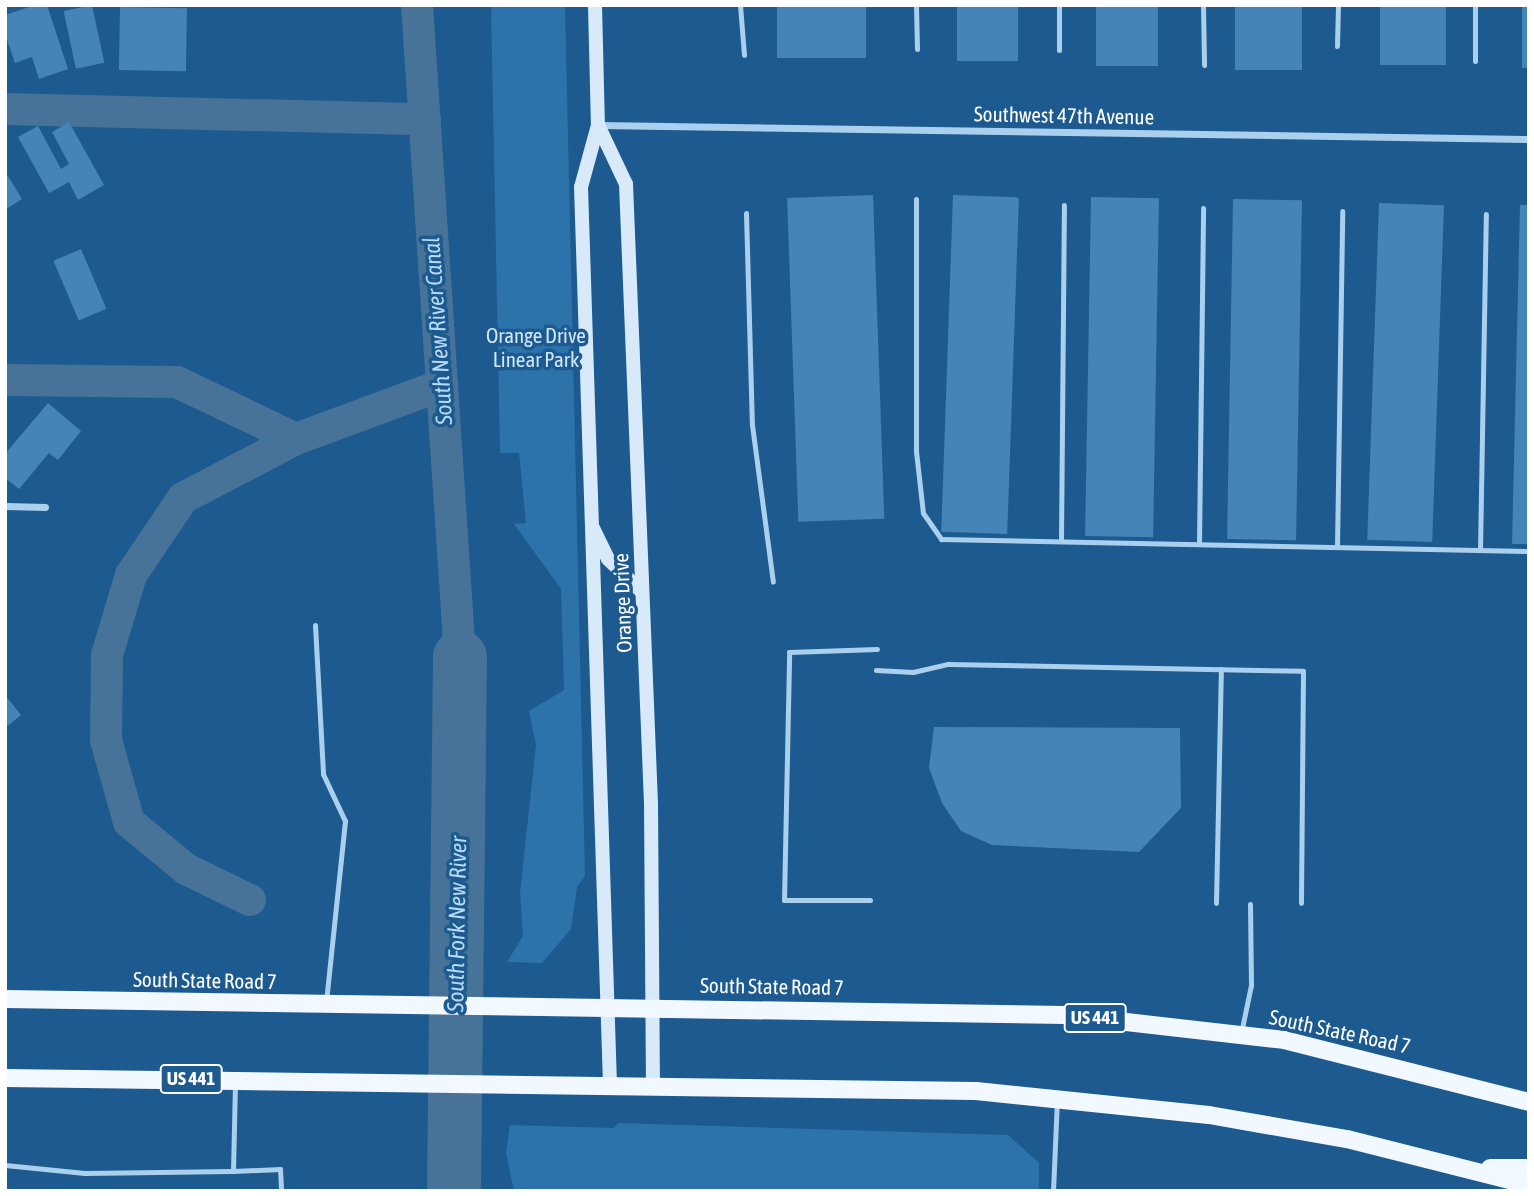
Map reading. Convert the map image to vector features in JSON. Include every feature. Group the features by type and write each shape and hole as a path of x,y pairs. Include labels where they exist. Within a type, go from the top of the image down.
{"main road":[{"name":"South State Road 7","path":"5,999 1065,1015 1241,1035 1384,1061 1529,1102"},
{"name":"US 441","path":"5,1078 653,1086 1057,1098 1209,1115 1469,1168 1529,1185"},
{"path":"1469,1168 1529,1168"}],"street":[{"name":"Orange Drive","path":"595,5 598,125 581,187 610,1086"},
{"name":"Orange Drive","path":"598,125 626,184 642,592 653,1086"},
{"name":"Southwest 47th Avenue","path":"598,125 1529,139"},
{"path":"5,506 44,507"},
{"path":"590,524 608,559 642,592"}],"lane":[{"path":"740,5 744,55"},
{"path":"916,5 917,49"},
{"path":"1059,5 1059,50"},
{"path":"1203,5 1204,65"},
{"path":"1337,46 1338,5"},
{"path":"1475,5 1475,61"},
{"path":"916,199 916,451 923,513 941,538 1529,551"},
{"path":"1061,541 1064,205"},
{"path":"1199,544 1203,208"},
{"path":"1337,547 1342,211"},
{"path":"746,213 752,425 773,582"},
{"path":"1480,550 1486,214"},
{"path":"315,625 323,774 345,821 325,1005"},
{"path":"870,900 784,900 789,652 877,649"},
{"path":"876,670 913,672 948,664 1303,671 1301,903"},
{"path":"1216,903 1221,669"},
{"path":"1241,1035 1251,985 1250,904"},
{"path":"233,1171 235,1080"},
{"path":"1053,1191 1057,1098"},
{"path":"5,1165 85,1173 280,1169 281,1191"}],"green space":[{"name":"Orange Drive Linear Park","path":"491,5 565,5 585,876 577,887 571,929 542,963 507,962 523,936 520,893 536,745 529,711 564,690 561,589 514,524 526,523 519,453 500,453"},
{"path":"618,1123 1008,1135 1039,1163 1039,1191 514,1191 506,1153 510,1125 614,1128"}],"building":[{"path":"35,5 47,5 68,69 39,79 32,57 15,63 5,34 5,15"},
{"path":"92,5 104,63 76,69 64,11"},
{"path":"777,5 866,5 866,58 777,58"},
{"path":"957,5 1018,5 1018,61 957,61"},
{"path":"1096,5 1158,5 1158,66 1096,66"},
{"path":"1235,5 1302,5 1302,70 1235,70"},
{"path":"1380,5 1446,5 1446,65 1380,65"},
{"path":"1522,5 1529,5 1529,68 1522,68"},
{"path":"120,7 187,8 186,71 119,70"},
{"path":"69,122 104,185 78,200 69,182 49,193 18,137 38,126 61,169 69,164 52,132"},
{"path":"5,171 22,199 5,210"},
{"path":"873,195 884,519 798,522 787,198"},
{"path":"953,195 1019,197 1007,534 941,532"},
{"path":"1091,197 1159,198 1153,537 1085,536"},
{"path":"1233,199 1302,200 1296,540 1227,539"},
{"path":"1379,203 1444,205 1432,542 1367,540"},
{"path":"1520,205 1529,205 1529,544 1512,544"},
{"path":"81,249 106,309 79,321 53,261"},
{"path":"48,403 81,431 58,460 49,453 19,489 5,478 5,454"},
{"path":"5,695 21,715 5,728"},
{"path":"934,727 1180,728 1181,808 1139,852 992,845 961,831 942,803 929,768"}],"waterway":[{"name":"South New River Canal","path":"417,5 460,657"},
{"path":"5,109 425,119"},
{"path":"5,380 177,382 296,439 442,385"},
{"path":"250,900 186,869 129,822 106,740 107,655 131,575 183,498 296,439"},
{"name":"South Fork New River","path":"454,1191 460,657"}]}
